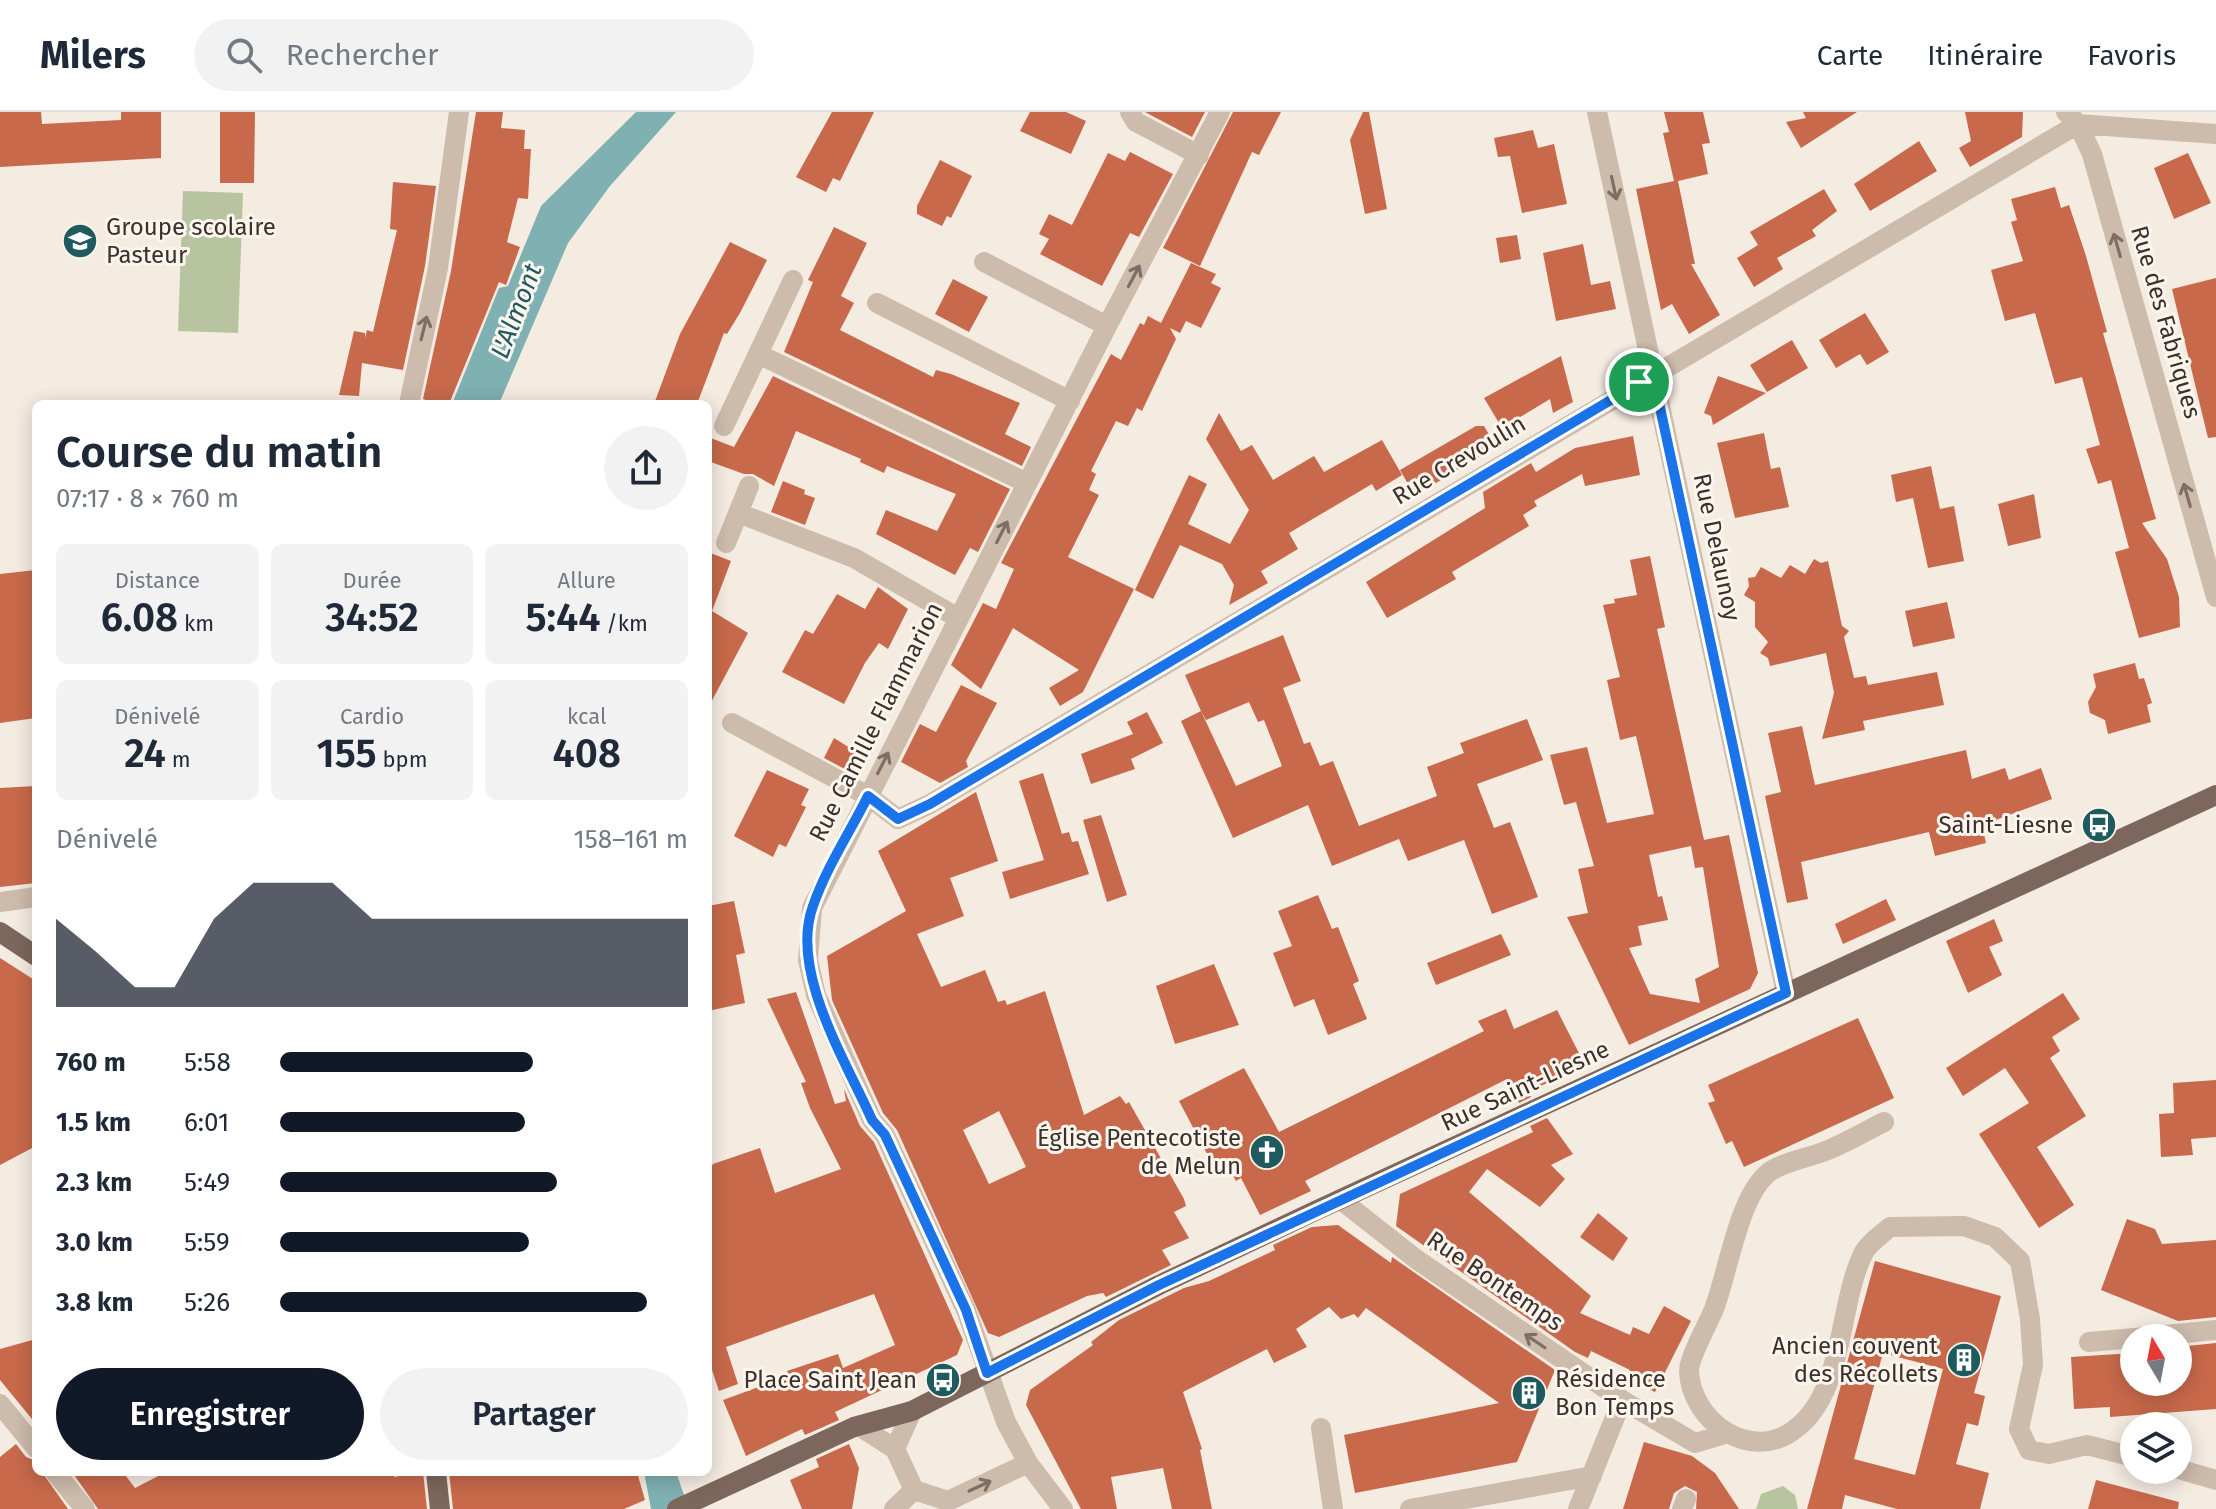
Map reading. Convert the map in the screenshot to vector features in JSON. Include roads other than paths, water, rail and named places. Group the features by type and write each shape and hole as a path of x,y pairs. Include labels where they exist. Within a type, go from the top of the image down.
{"main road":[{"name":"Rue Saint-Liesne","path":"677,1509 859,1426 912,1411 1159,1285 2216,795"},
{"path":"0,932 32,953"}],"street":[{"path":"410,400 438,268 459,112"},
{"path":"1130,112 1136,122 1199,155"},
{"name":"Rue Camille Flammarion","path":"1063,1509 1028,1463 1006,1422 966,1310 885,1135 872,1120 816,995 808,960 812,908 1107,326 1220,112"},
{"name":"Rue Delaunoy","path":"1597,112 1786,993"},
{"path":"2072,118 2216,134"},
{"name":"Rue Crevoulin","path":"868,796 898,819 930,804 1653,375 2072,118"},
{"name":"Rue des Fabriques","path":"2072,118 2092,154 2207,532 2216,597"},
{"path":"984,262 1107,326"},
{"path":"724,426 793,280"},
{"path":"877,303 1070,401"},
{"path":"758,354 1027,483"},
{"path":"726,543 749,486"},
{"path":"738,513 854,558 958,618"},
{"path":"732,723 868,796"},
{"path":"0,902 32,898"},
{"path":"1725,1434 1699,1406 1689,1370 1715,1308 1748,1202 1767,1173 1827,1150 1884,1122"},
{"name":"Rue Bontemps","path":"1341,1200 1416,1259 1622,1400 1695,1443 1725,1434 1740,1440 1769,1441 1791,1432 1809,1417 1825,1391 1864,1250 1890,1227 1964,1226 1995,1237 2020,1261 2030,1319 2033,1365 2019,1429 2029,1450 2049,1454 2087,1445 2120,1453"},
{"path":"2192,1332 2216,1330"},
{"path":"2089,1342 2120,1339"},
{"path":"1578,1509 1622,1400"},
{"path":"0,1404 32,1443"},
{"path":"895,1449 912,1411"},
{"path":"859,1426 895,1449 925,1502"},
{"path":"1321,1428 1333,1509"},
{"path":"894,1509 948,1501 1028,1463"},
{"path":"2192,1473 2216,1480"},
{"path":"58,1476 85,1509"},
{"path":"1410,1509 1592,1476"}],"water":[{"name":"L'Almont","path":"636,112 676,112 610,186 568,243 501,400 454,400 499,288 508,286 541,206"},
{"path":"645,1476 677,1476 689,1509 651,1509"}],"place":[{"name":"Groupe scolaire Pasteur","path":"80,241"},
{"name":"Saint-Liesne","path":"2099,825"},
{"name":"Église Pentecotiste de Melun","path":"1267,1152"},
{"name":"Ancien couvent des Récollets","path":"1964,1360"},
{"name":"Place Saint Jean","path":"943,1380"},
{"name":"Résidence Bon Temps","path":"1529,1393"}]}
